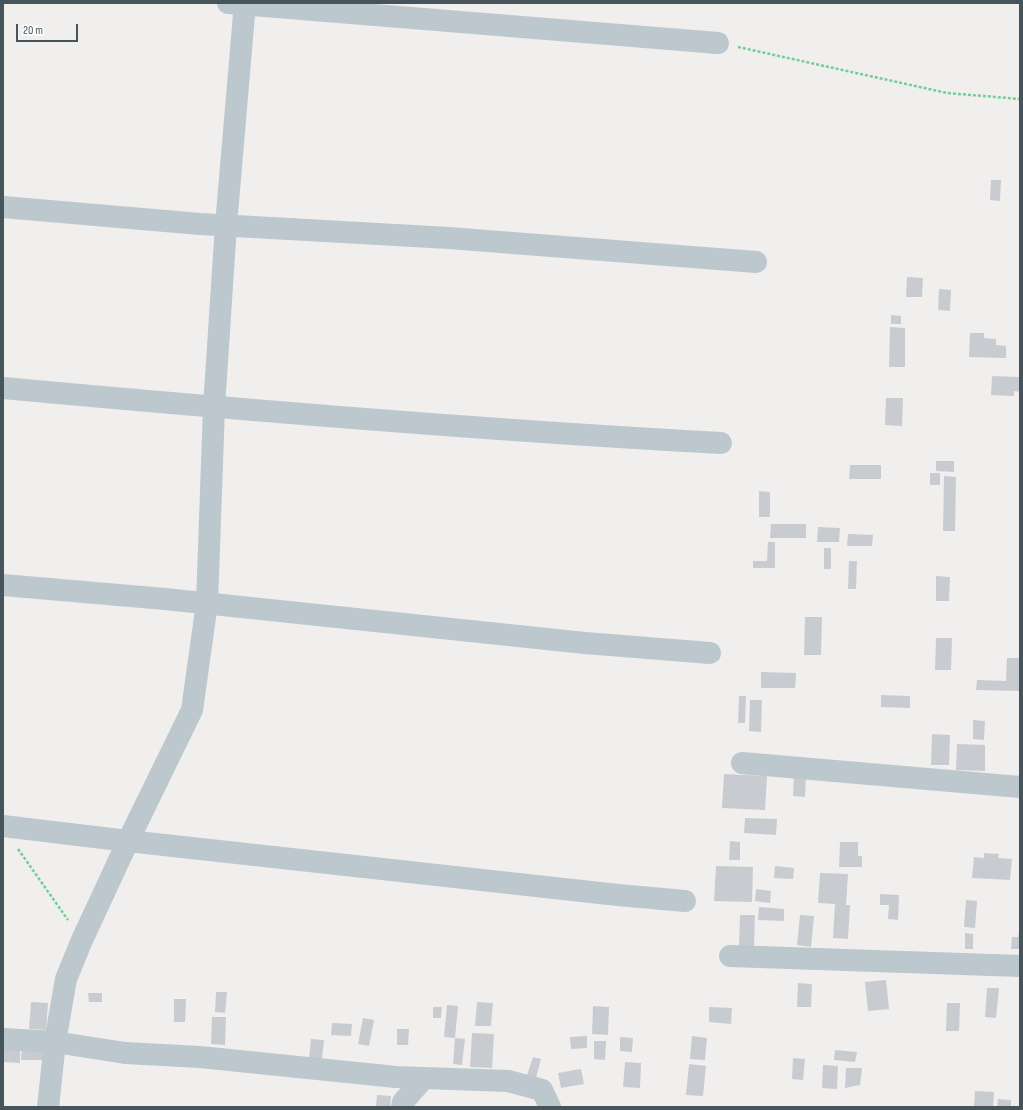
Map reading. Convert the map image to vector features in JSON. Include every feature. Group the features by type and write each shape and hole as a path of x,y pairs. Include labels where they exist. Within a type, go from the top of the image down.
{"street":[{"path":"48,1107 55,1042 66,979 82,940 128,841 192,710 207,603 214,407 240,4 718,43"},
{"path":"3,207 226,225 449,238 756,262"},
{"path":"3,388 214,407 593,436 720,443"},
{"path":"3,585 207,603 585,642 710,653"},
{"path":"742,763 1020,787"},
{"path":"3,826 618,895 685,901"},
{"path":"730,956 1020,966"},
{"path":"3,1039 55,1042 125,1053 200,1057 396,1077 508,1081 542,1090 550,1107"},
{"path":"402,1107 403,1102 424,1078"}],"path":[{"path":"718,43 947,93 1020,99"},
{"path":"16,847 82,940"}],"building":[{"path":"991,180 1001,180 1000,201 990,200"},
{"path":"907,277 923,278 922,297 906,297"},
{"path":"939,289 951,290 950,311 938,310"},
{"path":"891,315 901,316 901,324 891,324"},
{"path":"890,327 905,328 905,367 889,367"},
{"path":"970,333 984,333 984,338 996,339 996,345 1006,346 1006,358 969,357"},
{"path":"992,376 1020,377 1020,392 1014,391 1014,396 991,395"},
{"path":"886,398 903,398 902,426 885,425"},
{"path":"936,461 954,461 954,472 936,471"},
{"path":"850,465 881,465 881,479 849,479"},
{"path":"930,473 940,473 940,485 930,485"},
{"path":"944,476 956,477 955,531 943,531"},
{"path":"759,491 770,492 770,517 759,517"},
{"path":"771,524 806,524 806,538 770,538"},
{"path":"818,527 840,528 839,542 817,542"},
{"path":"848,534 873,535 872,546 847,546"},
{"path":"768,542 775,542 775,568 753,568 753,561 767,561"},
{"path":"824,548 831,548 831,569 824,569"},
{"path":"849,561 857,561 856,589 848,589"},
{"path":"936,576 950,577 949,601 936,601"},
{"path":"805,617 822,617 821,655 804,655"},
{"path":"936,638 952,638 951,670 935,670"},
{"path":"1007,658 1020,658 1020,691 976,690 977,680 1006,681"},
{"path":"761,672 796,673 795,688 761,688"},
{"path":"881,695 910,696 910,708 881,707"},
{"path":"739,696 746,696 745,723 738,723"},
{"path":"750,700 762,700 761,732 749,731"},
{"path":"973,720 985,721 984,740 973,739"},
{"path":"932,734 950,735 949,765 931,765"},
{"path":"957,744 985,745 985,771 956,770"},
{"path":"724,774 767,776 765,810 722,808"},
{"path":"794,774 806,774 805,797 793,796"},
{"path":"745,818 777,819 776,835 744,833"},
{"path":"730,841 740,842 740,860 729,860"},
{"path":"840,842 858,842 858,856 862,856 862,867 839,867"},
{"path":"984,853 999,854 998,858 1012,859 1010,880 972,878 974,857 984,858"},
{"path":"716,866 753,867 752,902 714,901"},
{"path":"775,866 794,868 793,879 774,878"},
{"path":"820,873 848,874 846,905 850,905 848,939 833,938 835,904 818,903"},
{"path":"756,889 771,891 770,903 755,901"},
{"path":"880,894 899,895 898,920 888,919 889,905 880,905"},
{"path":"966,900 977,901 975,928 964,927"},
{"path":"759,907 784,909 784,921 758,920"},
{"path":"740,915 755,915 754,947 739,946"},
{"path":"800,915 814,916 811,947 797,945"},
{"path":"1019,932 1020,949 1011,949 1012,937 1018,937"},
{"path":"965,933 973,934 973,949 965,949"},
{"path":"886,980 889,1009 868,1011 865,982"},
{"path":"798,983 812,984 811,1007 797,1007"},
{"path":"987,988 999,988 996,1018 985,1017"},
{"path":"216,992 227,992 225,1013 215,1012"},
{"path":"88,993 102,993 102,1002 89,1002"},
{"path":"174,999 186,999 185,1022 174,1022"},
{"path":"31,1002 48,1003 46,1030 29,1029"},
{"path":"477,1002 493,1003 491,1026 475,1026"},
{"path":"947,1003 960,1003 959,1031 946,1031"},
{"path":"447,1005 458,1006 455,1038 444,1037"},
{"path":"593,1006 609,1007 608,1035 592,1034"},
{"path":"433,1007 442,1007 441,1018 433,1018"},
{"path":"709,1007 732,1008 731,1024 709,1022"},
{"path":"212,1017 226,1017 225,1045 211,1044"},
{"path":"363,1018 374,1020 369,1046 358,1044"},
{"path":"332,1023 352,1024 351,1036 331,1035"},
{"path":"397,1029 409,1029 408,1045 397,1045"},
{"path":"472,1033 494,1034 492,1068 470,1067"},
{"path":"587,1036 587,1048 571,1049 570,1037"},
{"path":"692,1036 707,1038 705,1060 690,1059"},
{"path":"620,1037 633,1038 632,1052 620,1051"},
{"path":"455,1038 465,1039 462,1065 453,1064"},
{"path":"311,1039 324,1040 322,1059 309,1058"},
{"path":"594,1041 606,1041 605,1060 594,1059"},
{"path":"3,1043 20,1043 20,1063 3,1062"},
{"path":"22,1047 43,1047 43,1060 21,1060"},
{"path":"835,1050 857,1052 855,1062 834,1060"},
{"path":"533,1057 541,1059 535,1081 526,1078"},
{"path":"793,1058 805,1059 803,1080 792,1079"},
{"path":"625,1062 641,1063 640,1088 623,1087"},
{"path":"689,1064 706,1066 703,1096 686,1095"},
{"path":"823,1065 838,1066 837,1089 822,1088"},
{"path":"846,1068 862,1068 860,1085 845,1088"},
{"path":"581,1069 584,1084 561,1088 558,1073"},
{"path":"975,1091 994,1092 993,1107 974,1107"},
{"path":"377,1095 391,1096 390,1107 376,1107"},
{"path":"998,1099 1011,1100 1011,1107 997,1107"}]}
